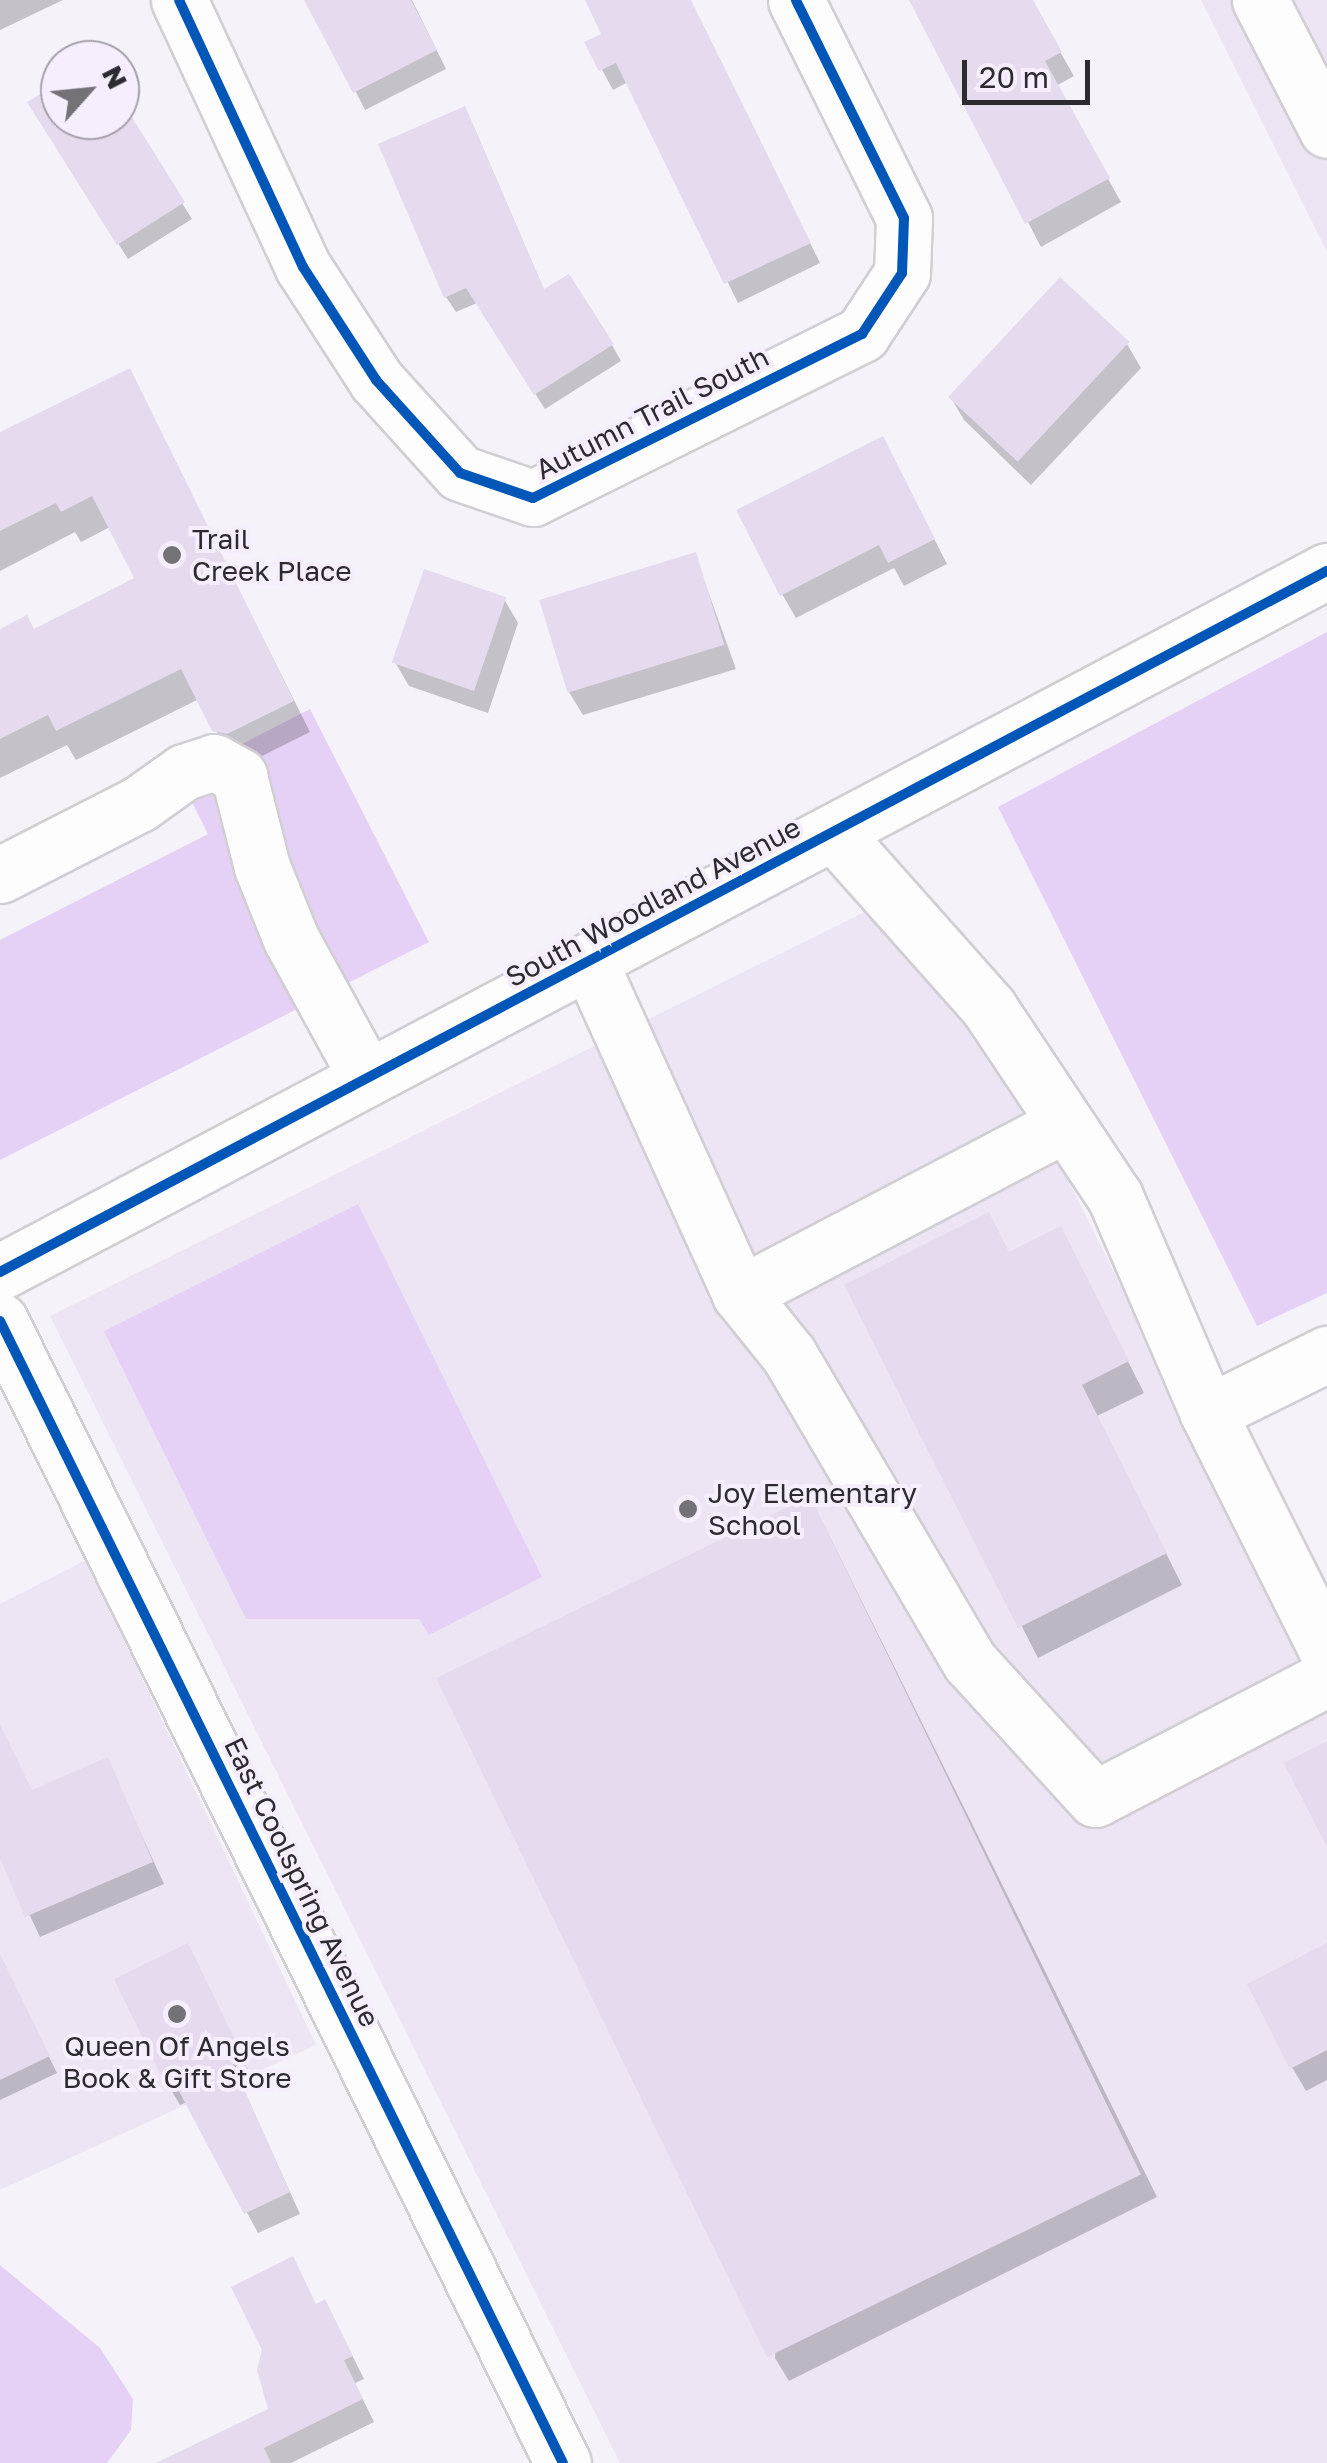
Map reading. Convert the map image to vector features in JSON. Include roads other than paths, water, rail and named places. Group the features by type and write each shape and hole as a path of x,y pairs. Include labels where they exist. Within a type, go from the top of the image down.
{"street":[{"name":"Autumn Trail South","path":"178,0 303,267 376,380 460,473 533,498 862,334 902,273 904,218 796,0"},
{"path":"1260,0 1327,129"},
{"name":"South Woodland Avenue","path":"0,1272 1327,571"},
{"path":"0,875 139,804 184,772 214,762 238,776 262,867 291,939 367,1078"},
{"path":"834,832 989,1008 1114,1198 1208,1412 1327,1651"},
{"path":"589,960 740,1294 789,1355 970,1662 1095,1799 1327,1678"},
{"path":"740,1294 1065,1124"},
{"name":"East Coolspring Avenue","path":"0,1322 563,2463"},
{"path":"1208,1412 1327,1354"}],"place":[{"name":"Trail Creek Place","path":"172,555"},
{"name":"Joy Elementary School","path":"688,1509"},
{"name":"Queen Of Angels Book & Gift Store","path":"177,2014"}]}
